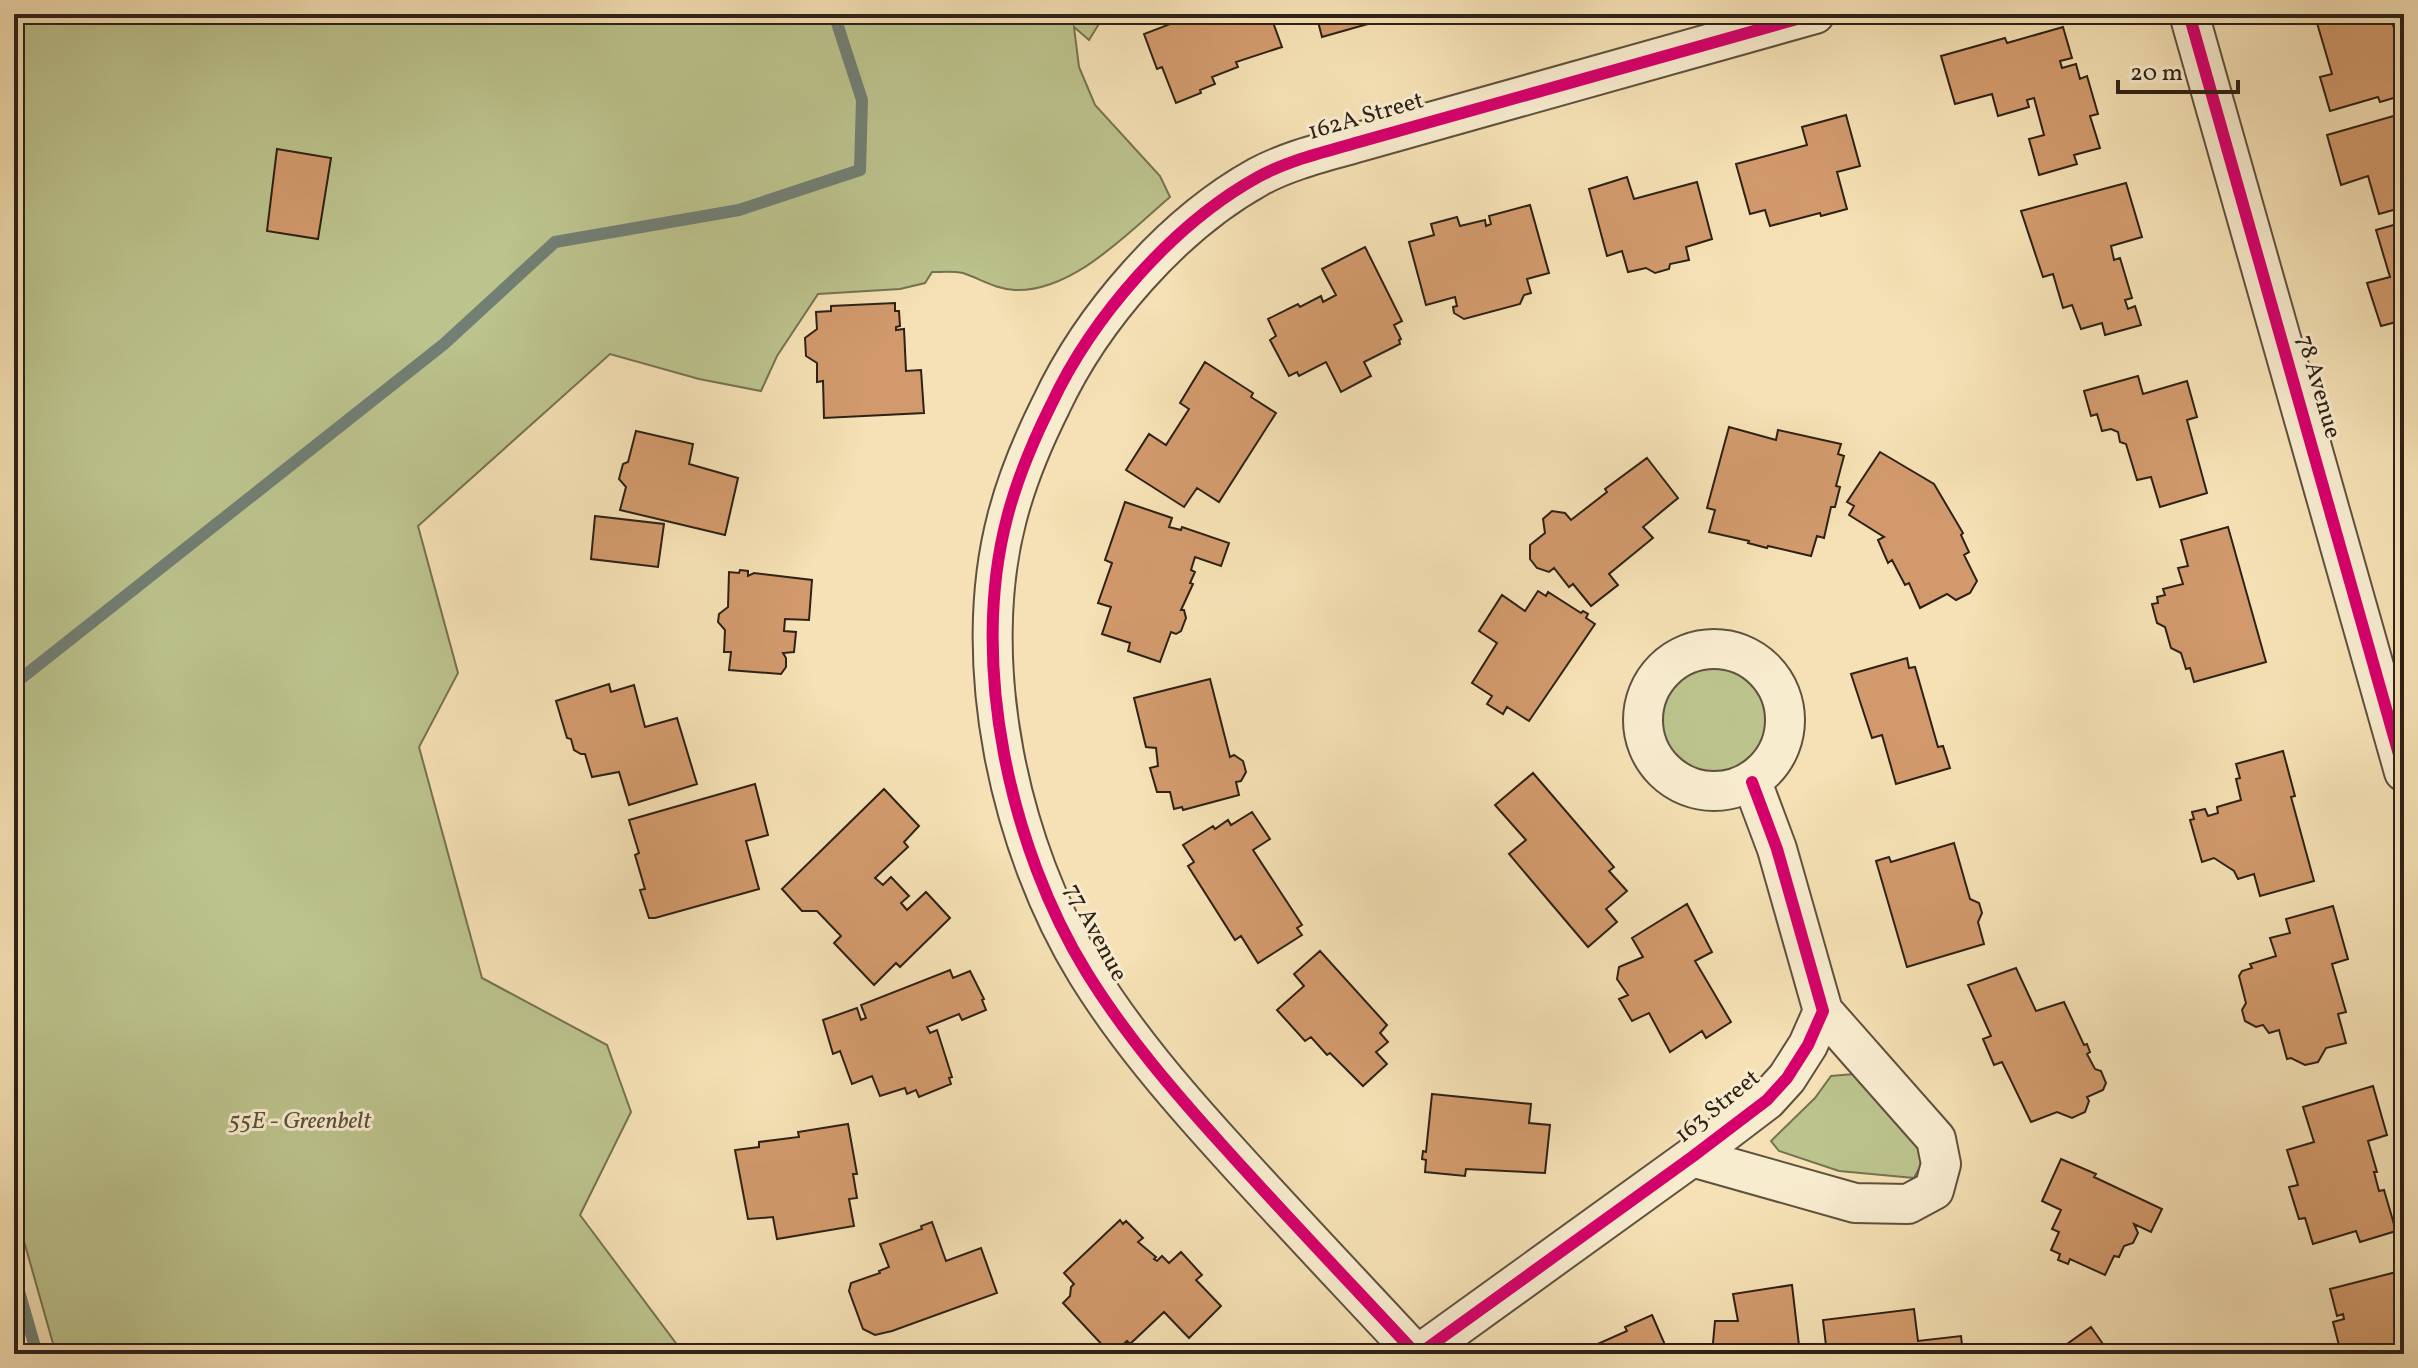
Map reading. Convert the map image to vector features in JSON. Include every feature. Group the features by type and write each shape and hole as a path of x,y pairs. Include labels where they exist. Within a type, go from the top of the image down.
{"street":[{"name":"162A Street","path":"1039,429 1062,381 1122,291 1211,209 1259,176 1359,142 1815,14"},
{"name":"78 Avenue","path":"2189,14 2398,725 2404,772"},
{"name":"77 Avenue","path":"1039,429 1007,519 993,614 995,703 1008,774 1027,843 1069,942 1131,1035 1187,1106 1418,1354"},
{"name":"163 Street","path":"1692,1157 1855,1203 1908,1204 1934,1190 1941,1164 1936,1139 1823,1011 1777,849 1752,782"},
{"name":"163 Street","path":"1418,1354 1767,1100 1787,1078 1808,1045 1823,1011"}],"green space":[{"name":"55E - Greenbelt","path":"14,14 1105,14 1089,40 1074,27 1079,67 1095,105 1160,176 1170,197 1099,257 1079,271 1037,288 1008,289 963,273 932,272 925,283 900,289 818,294 777,356 761,391 699,379 610,354 418,526 458,673 419,747 482,978 607,1045 631,1112 580,1215 684,1354 56,1354 14,1206"},
{"path":"1714,663 1737,667 1756,680 1769,699 1773,722 1769,745 1756,764 1737,777 1714,781 1691,777 1672,764 1659,745 1655,722 1659,699 1672,680 1691,667"},
{"path":"1854,1074 1913,1133 1923,1161 1914,1178 1839,1171 1779,1151 1771,1141 1815,1098 1831,1076"}],"building":[{"path":"1170,14 1270,14 1282,47 1236,62 1238,67 1212,77 1215,84 1176,103 1162,67 1157,69 1144,34 1173,23"},
{"path":"1316,14 1403,14 1322,37"},
{"path":"2349,14 2369,14 2371,21 2374,20 2373,14 2390,14 2404,63 2404,92 2380,102 2378,97 2330,111 2320,77 2332,74 2317,23"},
{"path":"2063,27 2072,58 2060,61 2062,68 2076,64 2080,79 2087,76 2098,114 2090,116 2100,148 2074,155 2077,164 2039,175 2029,139 2044,135 2034,98 2027,100 2029,107 1998,116 1992,94 1955,104 1941,56 2005,38 2007,43"},
{"path":"2404,113 2404,207 2379,214 2368,176 2341,185 2327,135"},
{"path":"1846,115 1860,166 1837,172 1847,209 1770,226 1765,210 1750,214 1736,164 1807,145 1802,127"},
{"path":"277,149 331,158 318,239 267,231"},
{"path":"1627,177 1634,199 1697,182 1712,239 1686,247 1689,260 1670,264 1669,269 1655,273 1646,268 1628,272 1622,251 1607,256 1589,189"},
{"path":"2126,183 2142,237 2111,246 2114,260 2120,258 2132,298 2125,300 2128,309 2135,306 2141,325 2105,335 2102,323 2081,329 2072,305 2063,308 2053,274 2043,277 2021,211"},
{"path":"1530,205 1549,273 1527,279 1531,293 1524,295 1520,304 1464,319 1454,313 1453,307 1457,306 1455,297 1426,305 1409,242 1434,235 1431,224 1457,217 1460,226 1485,220 1486,226 1491,224 1489,216"},
{"path":"2404,222 2404,320 2381,326 2367,283 2390,277 2376,230"},
{"path":"1365,247 1402,321 1394,325 1401,339 1400,344 1364,362 1371,376 1341,392 1326,362 1299,376 1297,372 1289,376 1270,340 1276,336 1268,319 1298,304 1300,307 1321,296 1323,302 1336,295 1322,269"},
{"path":"895,303 900,326 896,330 904,329 906,371 921,370 924,413 824,418 823,381 817,382 817,363 806,356 805,338 817,329 816,312 831,311 831,306"},
{"path":"1205,362 1253,393 1251,397 1276,413 1219,502 1197,488 1184,507 1126,470 1149,434 1166,445 1189,409 1180,403"},
{"path":"2138,376 2143,394 2187,381 2197,417 2187,420 2207,493 2160,507 2151,477 2137,480 2126,444 2120,442 2118,432 2111,429 2102,431 2097,414 2091,416 2084,391"},
{"path":"1729,427 1776,440 1778,430 1841,444 1838,454 1844,456 1836,486 1840,487 1835,507 1831,507 1824,538 1817,536 1811,556 1709,532 1715,510 1707,508"},
{"path":"636,431 693,444 689,464 738,478 725,535 620,510 626,487 619,479 623,464 628,462"},
{"path":"1880,452 1934,484 1963,533 1961,535 1969,552 1964,555 1977,581 1970,593 1956,600 1947,594 1920,608 1909,583 1905,585 1892,560 1888,563 1878,540 1884,537 1849,515 1854,506 1847,502"},
{"path":"1647,458 1678,498 1643,527 1653,538 1609,574 1618,585 1591,606 1573,584 1569,587 1554,568 1549,572 1537,568 1530,559 1530,545 1545,533 1543,519 1552,511 1565,513 1571,520 1607,492 1605,489"},
{"path":"1125,502 1172,518 1169,527 1181,530 1182,527 1229,543 1221,566 1195,557 1191,570 1195,572 1190,583 1193,584 1181,610 1184,610 1186,618 1181,631 1176,634 1171,632 1160,662 1128,651 1130,643 1102,634 1111,607 1098,603 1112,563 1105,560"},
{"path":"595,516 664,524 658,567 591,559"},
{"path":"2228,527 2266,662 2194,682 2181,653 2171,648 2165,627 2157,623 2152,604 2158,603 2157,597 2165,595 2163,589 2183,584 2178,568 2188,566 2181,540"},
{"path":"740,570 748,571 748,576 754,573 812,580 809,620 785,619 784,631 796,632 794,652 783,653 786,667 781,674 729,670 731,652 724,652 725,630 718,622 719,614 728,607 729,572 739,573"},
{"path":"1538,591 1546,596 1548,592 1581,613 1583,611 1588,614 1586,618 1595,624 1529,721 1507,707 1503,714 1487,704 1492,696 1472,683 1497,643 1479,631 1502,595 1525,611"},
{"path":"1907,658 1909,668 1915,667 1938,747 1943,746 1950,768 1896,784 1882,735 1872,738 1851,674"},
{"path":"1210,679 1230,757 1234,755 1243,761 1246,772 1241,781 1236,782 1239,795 1183,810 1182,807 1174,809 1170,792 1157,792 1150,768 1158,766 1156,748 1146,747 1134,698"},
{"path":"609,684 611,692 634,685 645,727 677,718 697,784 629,805 619,772 592,777 585,754 574,750 571,739 567,738 556,701"},
{"path":"2283,751 2295,796 2291,797 2314,881 2260,896 2254,874 2238,879 2234,871 2214,858 2202,862 2190,820 2194,819 2192,812 2205,809 2208,816 2218,813 2217,807 2241,800 2236,764"},
{"path":"1533,773 1614,867 1609,871 1627,891 1606,909 1617,922 1588,947 1509,854 1526,840 1495,805"},
{"path":"755,784 768,835 746,841 759,889 649,918 640,890 645,889 629,820"},
{"path":"884,789 919,826 904,842 908,847 875,878 883,885 891,877 909,896 901,903 907,910 926,892 950,918 900,967 896,963 874,985 834,943 841,936 817,911 802,911 782,889"},
{"path":"1252,812 1270,839 1253,850 1302,925 1297,928 1302,935 1258,963 1241,936 1235,940 1188,866 1194,862 1183,845 1213,826 1215,829 1228,820 1231,825"},
{"path":"1954,843 1970,899 1979,903 1982,913 1978,922 1984,944 1907,967 1876,861 1889,857 1891,862"},
{"path":"1687,904 1712,952 1695,961 1731,1022 1706,1038 1702,1031 1670,1052 1649,1013 1632,1021 1619,999 1628,995 1617,979 1619,967 1643,957 1632,938"},
{"path":"2333,906 2348,959 2332,964 2346,1012 2338,1014 2346,1043 2326,1048 2318,1062 2305,1065 2287,1059 2279,1030 2269,1033 2263,1025 2256,1027 2245,1021 2242,1010 2246,1003 2239,976 2242,971 2252,968 2250,964 2276,956 2270,938 2290,933 2286,919"},
{"path":"1320,951 1387,1025 1380,1033 1388,1042 1376,1052 1387,1064 1363,1086 1311,1037 1305,1041 1277,1010 1304,986 1294,974"},
{"path":"2016,968 2036,1011 2064,1002 2084,1045 2087,1044 2090,1052 2087,1054 2106,1083 2103,1090 2087,1097 2089,1101 2085,1112 2072,1118 2057,1112 2031,1122 2002,1062 1994,1065 1983,1039 1991,1036 1968,985"},
{"path":"950,970 953,978 970,971 986,1010 962,1020 959,1014 927,1027 930,1033 937,1030 952,1077 949,1078 951,1084 919,1097 916,1090 907,1094 905,1088 880,1096 872,1076 852,1084 840,1051 833,1054 823,1020 857,1008 861,1020 866,1018 861,1005"},
{"path":"2373,1086 2387,1135 2368,1141 2379,1191 2384,1190 2396,1231 2360,1242 2356,1231 2313,1244 2305,1218 2299,1219 2289,1187 2298,1185 2287,1150 2314,1142 2303,1107"},
{"path":"1432,1094 1531,1104 1529,1123 1550,1125 1545,1173 1466,1169 1465,1176 1425,1172 1426,1160 1422,1159 1423,1151 1426,1152"},
{"path":"848,1124 857,1174 853,1174 857,1198 849,1199 854,1226 777,1239 773,1217 748,1219 735,1150 759,1147 759,1142 799,1137 798,1132"},
{"path":"2061,1159 2162,1209 2151,1232 2134,1224 2138,1233 2133,1243 2124,1246 2119,1257 2114,1256 2105,1275 2070,1259 2068,1264 2058,1260 2060,1254 2051,1250 2059,1232 2052,1229 2061,1210 2042,1201"},
{"path":"1120,1220 1123,1224 1126,1221 1143,1238 1138,1242 1157,1261 1162,1256 1169,1263 1181,1252 1202,1275 1196,1280 1221,1306 1189,1338 1164,1312 1130,1344 1127,1341 1116,1351 1107,1350 1063,1303 1070,1296 1074,1284 1064,1273"},
{"path":"932,1222 946,1261 981,1248 997,1293 892,1331 875,1335 863,1329 849,1291 851,1283 889,1267 880,1244 922,1229 921,1226"},
{"path":"2404,1270 2404,1354 2341,1353 2333,1322 2344,1319 2343,1314 2337,1316 2330,1289"},
{"path":"1792,1285 1800,1354 1712,1354 1715,1321 1738,1321 1733,1294"},
{"path":"1914,1309 1918,1341 1961,1336 1963,1354 1827,1354 1823,1320"},
{"path":"1652,1315 1669,1354 1597,1354 1593,1346 1627,1331 1625,1327"},
{"path":"2091,1327 2110,1354 2053,1354"}],"waterway":[{"path":"14,684 444,344 555,242 739,210 860,170 862,100 834,14"},
{"path":"14,1274 37,1354"}],"cycle path":[{"path":"1416,1354 1169,1085 1102,996 1060,924 1037,870 1018,812 1004,753 995,693 993,633 996,574 1011,503 1038,432 1068,372 1112,307 1138,276 1196,220 1258,177 1320,153 1815,14"},
{"path":"2189,14 2404,772"},
{"path":"1419,1354 1767,1100 1787,1078 1808,1045 1823,1011 1777,849 1752,782"}]}
